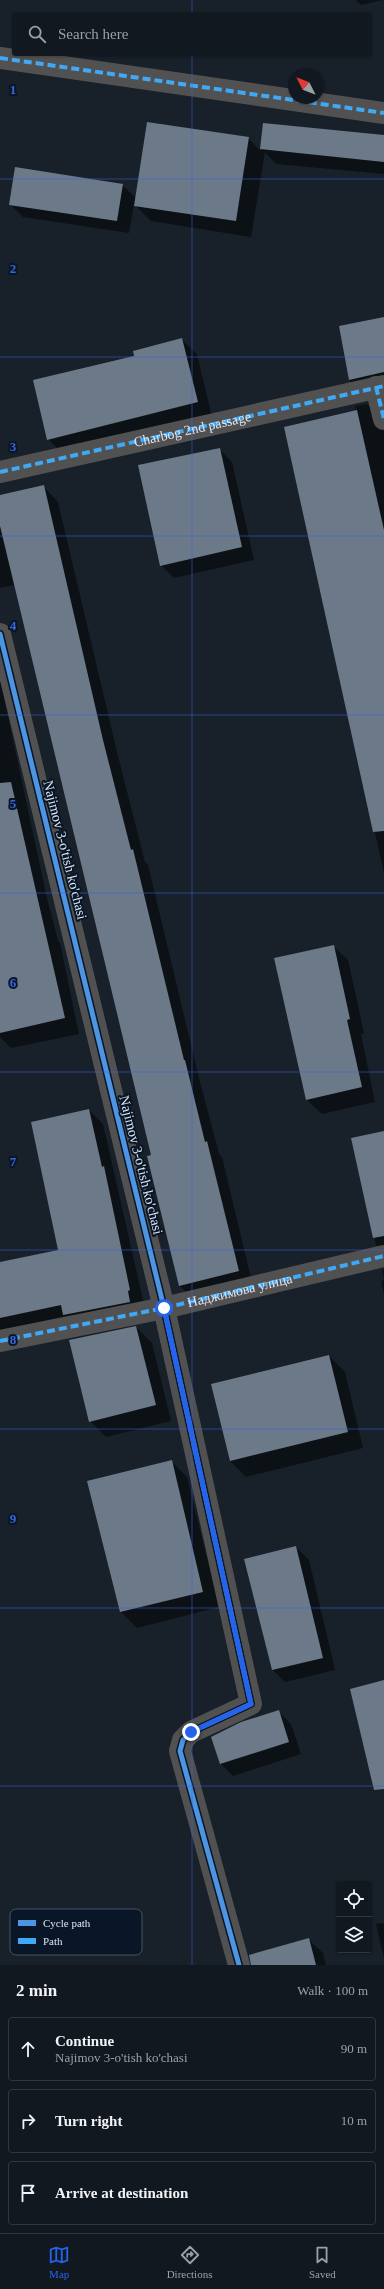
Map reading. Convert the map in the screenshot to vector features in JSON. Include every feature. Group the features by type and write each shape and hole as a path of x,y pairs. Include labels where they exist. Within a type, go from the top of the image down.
{"street":[{"path":"0,58 384,113"},
{"path":"380,386 384,419"},
{"name":"Charbog 2nd passage","path":"0,472 380,386"},
{"name":"Najimov 3-o'tish ko'chasi","path":"0,634 164,1308 251,1704 191,1732 183,1740 180,1751 239,1965"},
{"name":"Наджимова улица","path":"0,1341 164,1308 384,1256"}],"building":[{"path":"147,122 249,137 236,221 134,206"},
{"path":"263,123 384,135 384,162 260,149"},
{"path":"15,167 123,184 117,221 9,205"},
{"path":"384,317 384,372 349,380 339,326"},
{"path":"182,338 198,402 47,440 33,380 134,356 133,351"},
{"path":"357,410 384,530 384,831 373,832 284,427"},
{"path":"220,448 242,547 160,566 138,465"},
{"path":"44,485 103,740 131,850 133,849 184,1060 205,1142 207,1141 239,1271 179,1286 147,1156 151,1155 0,526 0,495"},
{"path":"11,782 65,1018 0,1033 0,783"},
{"path":"334,945 350,1019 347,1020 362,1087 306,1100 274,958"},
{"path":"89,1109 102,1167 104,1166 130,1290 128,1291 130,1302 63,1315 61,1305 0,1318 0,1262 58,1250 31,1122"},
{"path":"384,1131 384,1236 373,1238 351,1138"},
{"path":"136,1326 156,1405 89,1422 69,1340"},
{"path":"329,1355 348,1432 230,1461 211,1384"},
{"path":"172,1460 203,1592 120,1612 87,1481"},
{"path":"296,1546 323,1658 272,1670 244,1559"},
{"path":"384,1680 384,1789 374,1790 350,1689"},
{"path":"279,1710 289,1742 220,1764 211,1737 241,1722"},
{"path":"309,1938 316,1965 251,1965 249,1955"}],"marked path":[{"path":"0,58 384,113"},
{"path":"0,472 384,386"},
{"path":"376,387 384,419"},
{"path":"0,1341 164,1308 384,1256"}],"cycle path":[{"path":"0,634 164,1308 251,1704 191,1732 183,1740 180,1751 239,1965"}],"route":[{"path":"164,1308 251,1704 191,1732"}]}
